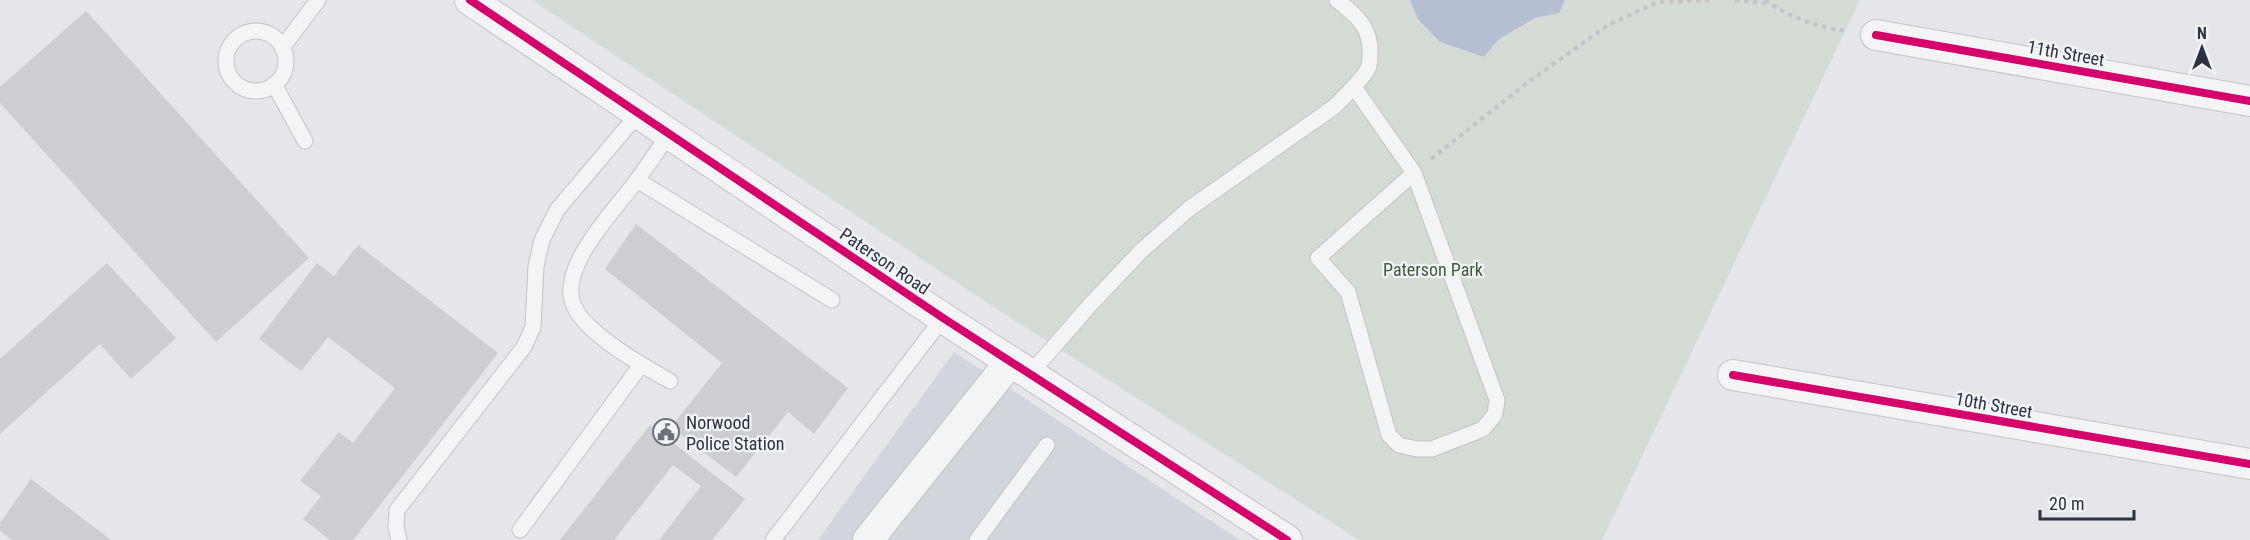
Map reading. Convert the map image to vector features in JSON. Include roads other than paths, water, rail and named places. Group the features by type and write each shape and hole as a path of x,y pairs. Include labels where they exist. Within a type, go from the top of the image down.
{"street":[{"name":"Paterson Road","path":"470,0 943,318 1287,540"},
{"name":"11th Street","path":"1876,35 2250,101"},
{"path":"868,540 1020,368"},
{"name":"10th Street","path":"1733,375 2250,464"}],"lane":[{"path":"282,48 318,0"},
{"path":"1020,368 1090,305 1141,250 1190,208 1334,107 1354,87 1368,69 1371,50 1369,33 1362,21 1336,0"},
{"path":"256,31 272,36 282,48 285,55 284,71 274,84 260,90 251,90 237,84 228,70 227,55 230,47 240,36 256,31"},
{"path":"274,84 304,141"},
{"path":"1354,87 1414,173 1497,400 1495,414 1482,429 1432,449 1417,449 1399,445 1389,435 1348,292 1318,258 1414,173"},
{"path":"399,540 396,527 397,510 524,347 532,327 536,266 542,240 557,210 638,114"},
{"path":"669,134 593,237 578,262 571,285 573,304 585,323 641,365 670,381"},
{"path":"637,180 832,300"},
{"path":"772,540 943,318"},
{"path":"520,530 641,365"},
{"path":"977,540 1047,445"}],"water":[{"path":"1410,0 1565,0 1559,13 1535,18 1498,40 1484,57 1440,42 1418,19"}],"place":[{"name":"Norwood Police Station","path":"666,432"}],"park label":[{"name":"Paterson Park","path":"1433,269"}]}
